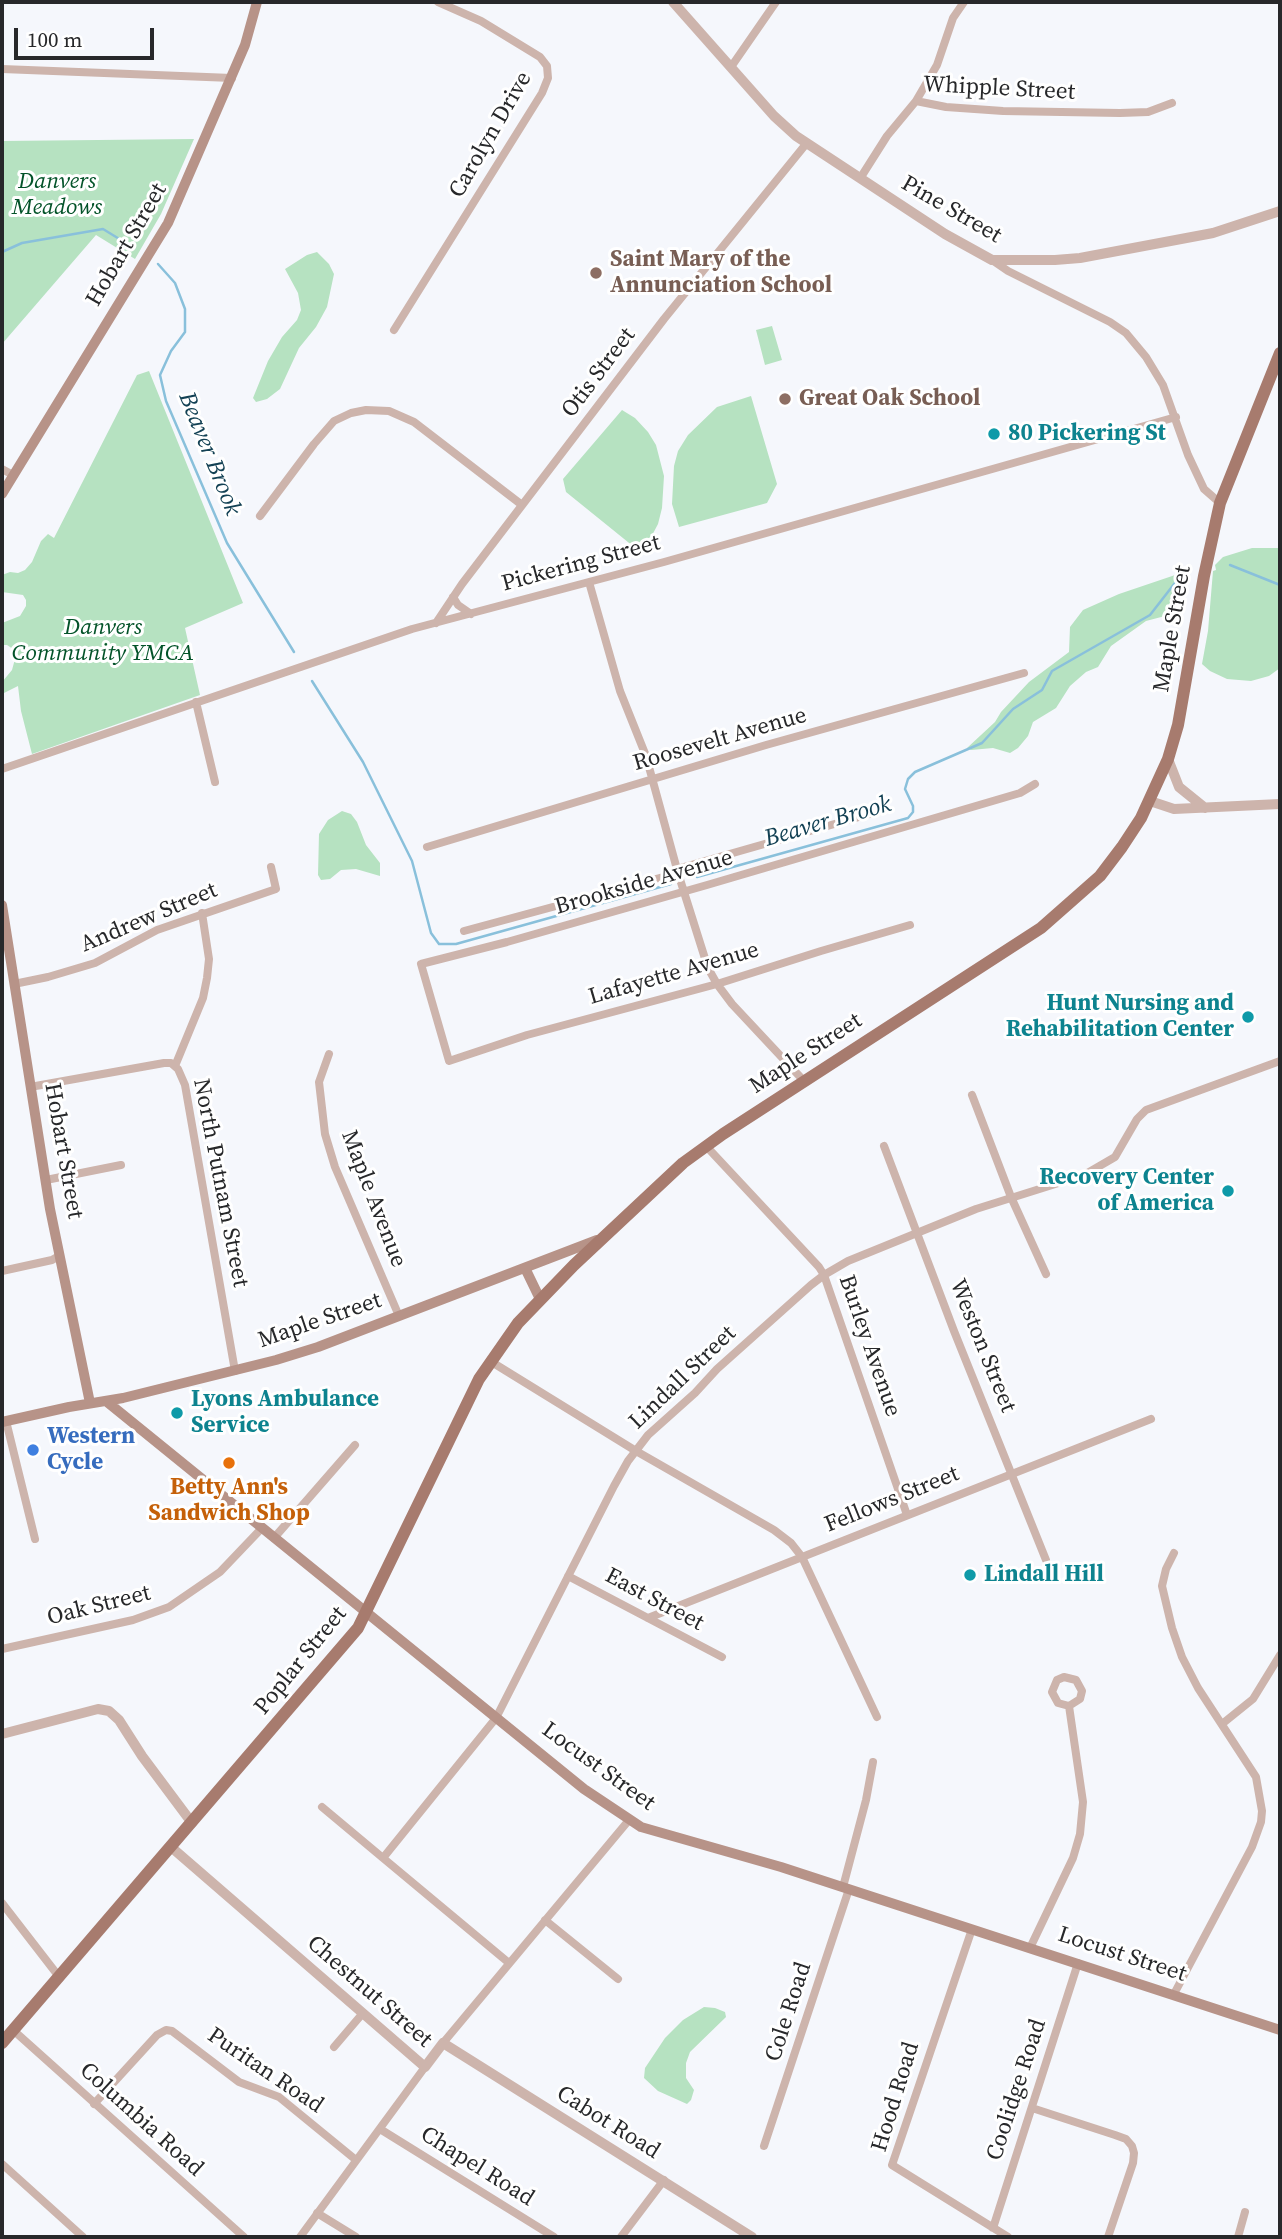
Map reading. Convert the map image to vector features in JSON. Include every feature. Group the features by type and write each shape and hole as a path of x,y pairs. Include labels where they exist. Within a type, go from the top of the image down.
{"main road":[{"name":"Hobart Street","path":"2,494 161,235 232,78 250,32 257,2"},
{"name":"Maple Street","path":"4,1421 235,1371 318,1347 603,1238 683,1163 706,1146 1007,952 1049,921 1100,876 1122,847 1150,801 1168,759 1178,725 1204,576 1220,503 1280,353"},
{"name":"Hobart Street","path":"2,905 46,1180 90,1403"},
{"name":"Poplar Street","path":"2,2043 358,1628 479,1379 518,1323 603,1238"},
{"path":"525,1268 540,1300"},
{"name":"Locust Street","path":"106,1401 584,1789 629,1820 652,1831 781,1867 1280,2030"}],"street":[{"name":"Carolyn Drive","path":"394,330 542,93 548,78 547,66 534,53 481,21 438,2"},
{"name":"Pine Street","path":"673,2 774,116 806,144 861,177 945,234 992,260 1080,258 1213,233 1280,211"},
{"path":"731,67 776,2"},
{"path":"916,101 937,65 950,27 964,2"},
{"path":"2,69 232,78"},
{"name":"Whipple Street","path":"861,177 887,136 916,101 946,107 1003,111 1120,113 1148,112 1172,103"},
{"name":"Otis Street","path":"436,623 664,319 806,144"},
{"path":"992,260 1008,271 1100,316 1126,333 1146,357 1163,385 1188,455 1204,489 1220,503"},
{"path":"260,516 334,421 366,410 389,411 414,422 522,505"},
{"name":"Pickering Street","path":"2,769 436,623 1176,417"},
{"path":"2,470 13,475"},
{"path":"589,582 620,691 631,714 653,779 708,968 732,1004 804,1081"},
{"path":"453,597 458,605 471,614"},
{"name":"Roosevelt Avenue","path":"427,847 1024,673"},
{"path":"197,702 215,782"},
{"path":"1168,759 1179,787 1206,808"},
{"name":"Brookside Avenue","path":"449,1061 421,964 684,892 1020,793 1035,784"},
{"path":"1150,801 1174,809 1280,804"},
{"name":"Brookside Avenue","path":"464,931 880,811"},
{"name":"Andrew Street","path":"14,984 95,963 156,930 276,888 271,867"},
{"path":"174,1066 203,998 207,978 209,959 202,913"},
{"name":"Lafayette Avenue","path":"449,1061 527,1035 717,984 910,925"},
{"name":"Maple Avenue","path":"329,1054 319,1082 326,1134 335,1167 399,1316"},
{"name":"Lindall Street","path":"383,1858 496,1718 614,1486 636,1451 648,1435 717,1369 824,1275 848,1261 1011,1197 1084,1175 1115,1157 1137,1119 1146,1110 1280,1061"},
{"name":"North Putnam Street","path":"30,1087 164,1063 174,1066 183,1076 235,1371"},
{"path":"972,1095 1011,1197 1046,1274"},
{"name":"Burley Avenue","path":"706,1146 824,1275 907,1515"},
{"name":"Weston Street","path":"884,1146 954,1331 1046,1560"},
{"path":"46,1180 121,1165"},
{"path":"2,1271 60,1256"},
{"path":"490,1362 636,1451 774,1530 791,1543 802,1557 877,1717"},
{"name":"Fellows Street","path":"648,1618 1151,1419"},
{"path":"4,1421 35,1539"},
{"path":"274,1538 355,1445"},
{"name":"Oak Street","path":"2,1649 133,1620 162,1610 220,1572 261,1529"},
{"path":"1174,1553 1162,1586 1166,1612 1186,1665 1256,1777 1261,1798 1261,1822 1249,1855 1174,1994"},
{"name":"East Street","path":"568,1576 722,1657"},
{"path":"1222,1724 1253,1699 1280,1655"},
{"path":"1030,1948 1073,1858 1080,1834 1083,1802 1069,1706"},
{"path":"2,1734 97,1709 109,1711 119,1720 192,1823"},
{"name":"Cole Road","path":"764,2146 846,1888 873,1762"},
{"path":"322,1807 509,1963"},
{"name":"Chestnut Street","path":"172,1847 425,2067 629,1820"},
{"path":"2,1903 60,1978"},
{"path":"545,1920 618,1979"},
{"name":"Hood Road","path":"972,1929 892,2165 993,2228"},
{"name":"Coolidge Road","path":"993,2228 1078,1963"},
{"path":"334,2047 363,2013"},
{"name":"Columbia Road","path":"13,2030 244,2237"},
{"name":"Puritan Road","path":"94,2104 157,2035 166,2030 172,2031 239,2082 279,2097 356,2160"},
{"name":"Cabot Road","path":"443,2043 752,2237"},
{"path":"300,2237 425,2067"},
{"path":"1032,2108 1126,2139 1132,2146 1135,2153 1133,2163 1108,2237"},
{"name":"Chapel Road","path":"380,2129 554,2237"},
{"path":"2,2164 83,2237"},
{"path":"621,2237 664,2180"},
{"path":"1238,2237 1245,2212"},
{"path":"317,2213 356,2237"},
{"path":"993,2228 1008,2237"}],"green space":[{"name":"Danvers Meadows","path":"194,139 161,214 135,259 96,235 2,344 2,141"},
{"path":"317,252 329,264 334,274 327,307 316,327 299,348 280,389 267,399 256,402 253,398 268,361 301,310 298,293 285,269"},
{"path":"772,326 782,360 765,365 756,330"},
{"name":"Danvers Community YMCA","path":"149,371 243,603 185,628 200,695 32,754 21,711 18,686 2,694 2,682 12,670 15,659 13,649 2,645 2,623 20,616 26,606 26,600 23,595 2,592 2,575 25,570 32,562 41,541 48,534 54,538 137,375"},
{"path":"751,396 777,484 767,503 679,527 672,504 674,466 678,451 688,435 717,407"},
{"path":"622,410 635,418 648,432 656,445 664,476 658,524 649,541 639,551 566,492 563,479"},
{"path":"1252,548 1280,548 1280,668 1269,676 1251,681 1227,679 1202,664 1213,571 1223,557"},
{"path":"1184,572 1187,577 1173,612 1146,621 1111,646 1098,667 1086,672 1070,686 1056,708 1033,722 1028,736 1018,748 1010,753 993,748 967,748 995,722 1029,682 1069,652 1070,627 1083,610 1119,594"},
{"path":"342,811 351,814 357,822 366,845 380,863 380,876 356,869 341,870 330,879 321,880 318,875 319,834 328,820"},
{"path":"704,2007 725,2012 726,2017 690,2052 686,2063 686,2078 694,2090 687,2104 658,2091 644,2078 645,2068 665,2038 683,2020"}],"waterway":[{"name":"Beaver Brook","path":"2,252 22,243 103,229 134,248"},
{"name":"Beaver Brook","path":"158,264 175,283 185,309 185,332 171,351 160,375 166,401 227,543 294,652"},
{"name":"Beaver Brook","path":"1230,565 1280,585"},
{"name":"Beaver Brook","path":"697,877 908,818 913,812 913,806 905,789 908,779 915,772 982,743 1013,709 1042,690 1052,671 1150,615 1185,570"},
{"name":"Beaver Brook","path":"312,681 363,762 412,861 431,933 439,944 456,944 671,884"}],"place":[{"name":"Saint Mary of the Annunciation School","path":"596,273"},
{"name":"Great Oak School","path":"785,399"},
{"name":"80 Pickering St","path":"994,434"},
{"name":"Hunt Nursing and Rehabilitation Center","path":"1248,1017"},
{"name":"Recovery Center of America","path":"1228,1191"},
{"name":"Lyons Ambulance Service","path":"177,1413"},
{"name":"Western Cycle","path":"33,1450"},
{"name":"Betty Ann's Sandwich Shop","path":"229,1463"},
{"name":"Lindall Hill","path":"970,1575"}]}
